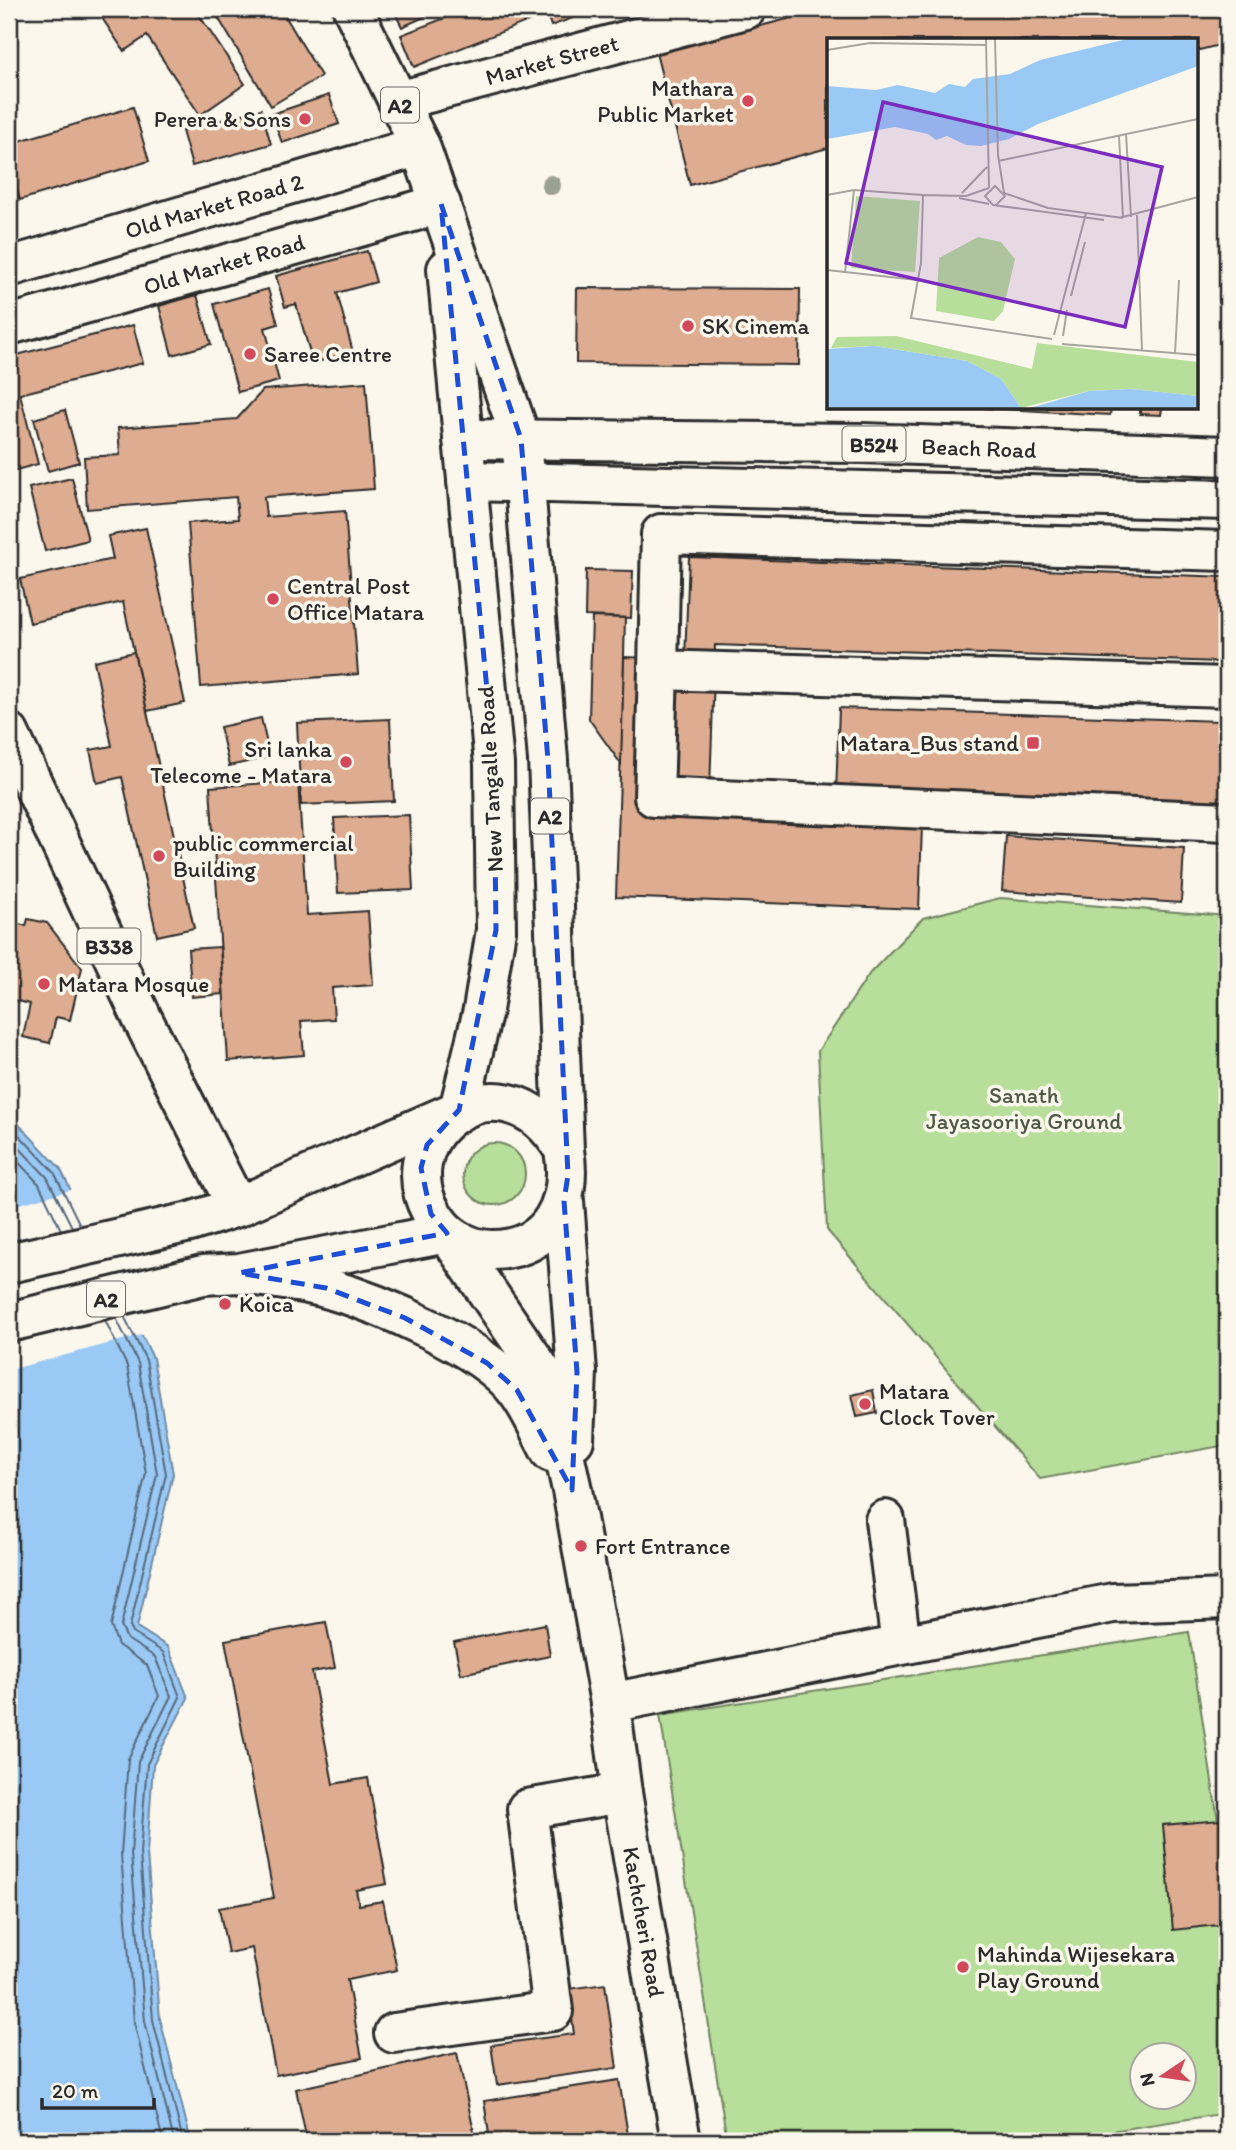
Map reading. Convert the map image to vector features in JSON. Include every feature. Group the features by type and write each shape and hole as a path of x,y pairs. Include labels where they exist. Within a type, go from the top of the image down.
{"main road":[{"name":"New Tangalle Road","path":"353,9 420,146 521,439 548,760 564,1150"},
{"name":"Market Street","path":"398,101 746,9"},
{"name":"Old Market Road 2","path":"9,267 420,146"},
{"name":"New Tangalle Road","path":"440,204 494,764 496,930 483,1010 459,1110"},
{"name":"Old Market Road","path":"9,326 440,204"},
{"name":"Beach Road","path":"463,439 861,443 1227,456"},
{"name":"Beach Road","path":"467,481 1227,500"},
{"path":"1227,551 661,534 654,797 1227,822"},
{"path":"658,670 1227,687"},
{"name":"B338","path":"9,733 144,1020 237,1208"},
{"path":"9,1263 190,1222 237,1208 459,1110 483,1102 508,1102 532,1112 542,1120 564,1150 568,1175 564,1201 577,1372 572,1490"},
{"path":"459,1110 440,1125 427,1145 421,1168 422,1192 431,1214 447,1233 548,1381 572,1490"},
{"path":"447,1233 467,1245 491,1250 514,1248 536,1238 553,1221 564,1201"},
{"name":"A2","path":"9,1322 221,1274 447,1233"},
{"path":"221,1274 326,1288 405,1318 487,1363 517,1391 572,1490"},
{"name":"Kachcheri Road","path":"572,1490 610,1703 622,1793 681,2141"},
{"path":"885,1520 901,1645"},
{"path":"610,1703 1113,1603 1227,1599"},
{"path":"394,2032 553,2011 527,1809 622,1793"}],"highlighted area":[{"path":"441,204 521,439 548,760 568,1175 564,1201 577,1372 572,1490 517,1390 487,1363 405,1318 326,1288 239,1273 447,1233 431,1214 421,1168 427,1145 459,1110 496,930 494,764"}],"green space":[{"name":"Sanath Jayasooriya Ground","path":"1000,898 1227,916 1227,1445 1040,1479 827,1230 818,1051 870,973 923,918"},
{"path":"494,1143 506,1145 516,1152 523,1162 523,1186 516,1196 506,1203 494,1205 482,1203 472,1196 465,1186 463,1174 465,1162 472,1152 482,1145"},
{"name":"Mahinda Wijesekara Play Ground","path":"1189,1632 1227,1879 1227,2113 1047,2141 727,2141 660,1715"}],"water":[{"path":"9,1114 60,1168 153,1358 173,1474 137,1627 168,1647 188,1698 153,1765 147,1853 160,2019 191,2141 9,2141"}],"pier":[{"path":"74,1189 145,1334 9,1370 9,1207"}],"building":[{"path":"96,9 195,9 245,84 200,115 147,36 124,51"},
{"path":"213,9 281,9 321,76 271,106"},
{"path":"393,9 442,9 402,27"},
{"path":"468,9 527,9 531,20 414,67 401,35"},
{"path":"545,9 597,9 551,26"},
{"name":"Mathara Public Market","path":"826,9 1227,9 1227,43 1198,50 1198,38 827,38 827,148 690,185 656,53"},
{"name":"Perera & Sons","path":"329,95 339,124 282,143 272,114"},
{"path":"133,107 149,161 20,200 9,162 9,144"},
{"path":"261,109 271,144 192,166 182,131"},
{"path":"367,251 376,282 337,293 353,352 313,363 296,304 285,307 276,276"},
{"name":"SK Cinema","path":"577,288 800,289 799,365 576,363"},
{"name":"Saree Centre","path":"268,289 278,324 265,328 279,381 238,392 214,304"},
{"path":"197,295 211,344 172,355 159,306"},
{"path":"133,325 143,363 20,394 38,464 9,472 9,357"},
{"name":"Central Post Office Matara","path":"366,382 374,489 264,497 266,517 345,511 358,674 201,687 188,523 238,519 236,497 87,509 84,457 120,455 118,428 237,419 263,390"},
{"path":"65,410 79,462 48,471 34,419"},
{"path":"1020,410 1111,410 1110,415"},
{"path":"1140,410 1162,410 1161,415 1140,414"},
{"path":"72,478 88,540 45,551 29,488"},
{"path":"146,528 185,703 147,711 123,602 30,623 20,579 113,559 108,536"},
{"name":"Matara_Bus stand","path":"689,557 1227,577 1227,809 922,826 919,909 616,897 624,657 685,659","holes":["715,645 1220,662 1219,721 839,708 835,823 709,819"]},
{"path":"586,570 633,571 631,618 585,616"},
{"path":"592,617 625,618 621,764 589,719"},
{"name":"public commercial Building","path":"134,652 194,928 157,936 122,777 97,783 90,750 112,746 94,661"},
{"path":"261,718 270,757 229,766 220,727"},
{"name":"Sri lanka Telecome - Matara","path":"390,719 394,801 301,805 297,723"},
{"path":"298,781 307,915 368,911 373,985 332,988 334,1019 301,1021 304,1055 228,1061 210,787"},
{"path":"409,815 413,890 338,893 334,818"},
{"path":"1006,836 1184,848 1181,903 1002,891"},
{"name":"Matara Mosque","path":"28,919 47,923 82,968 70,1020 56,1017 50,1043 23,1037 30,1004 9,999 9,921 26,926"},
{"path":"220,947 223,994 192,997 188,949"},
{"name":"Matara Clock Tover","path":"873,1390 877,1413 857,1417 852,1395"},
{"path":"326,1622 335,1668 312,1672 333,1784 368,1778 387,1884 356,1890 359,1905 383,1901 397,1970 347,1980 362,2058 276,2075 252,1948 228,1953 219,1908 274,1898 225,1640"},
{"path":"545,1624 550,1656 461,1674 454,1642"},
{"path":"1220,1820 1227,1924 1173,1930 1163,1825"},
{"path":"605,1984 617,2068 497,2085 491,2045 574,2034 568,1989"},
{"path":"457,2053 476,2141 307,2141 296,2089"},
{"path":"619,2080 629,2141 490,2141 484,2101"}],"place":[{"name":"Mathara Public Market","path":"748,101"},
{"name":"Perera & Sons","path":"305,119"},
{"name":"SK Cinema","path":"688,326"},
{"name":"Saree Centre","path":"250,354"},
{"name":"Central Post Office Matara","path":"273,599"},
{"name":"Matara_Bus stand","path":"1033,743"},
{"name":"Sri lanka Telecome - Matara","path":"346,762"},
{"name":"public commercial Building","path":"159,856"},
{"name":"Matara Mosque","path":"44,984"},
{"name":"Koica","path":"225,1304"},
{"name":"Matara Clock Tover","path":"865,1404"},
{"name":"Fort Entrance","path":"581,1546"},
{"name":"Mahinda Wijesekara Play Ground","path":"963,1967"}]}
